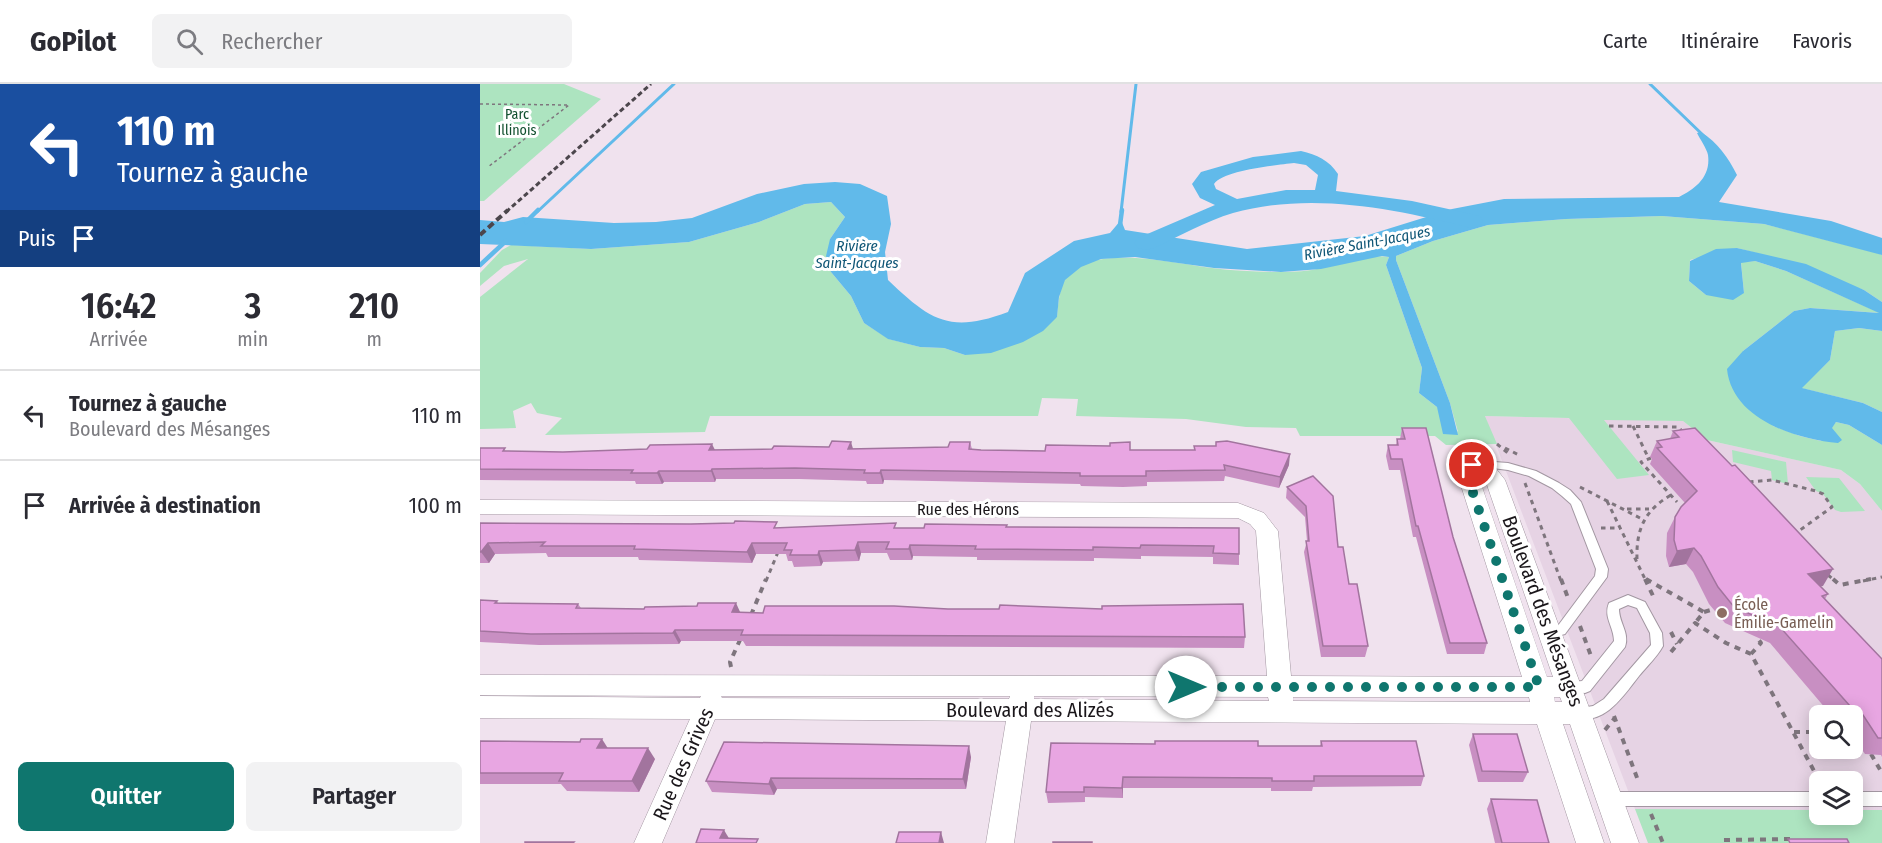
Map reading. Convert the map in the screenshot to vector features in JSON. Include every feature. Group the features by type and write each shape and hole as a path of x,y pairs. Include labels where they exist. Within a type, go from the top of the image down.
{"street":[{"name":"Boulevard des Mésanges","path":"1590,843 1469,481 1468,468 1476,464 1487,469 1495,480 1580,712 1625,843"},
{"name":"Rue des Hérons","path":"480,507 1240,511 1259,520 1267,531 1281,699"},
{"name":"Boulevard des Alizés","path":"480,685 718,688 1022,698 1281,699 1580,712"},
{"name":"Boulevard des Alizés","path":"1281,699 1571,687"},
{"name":"Boulevard des Alizés","path":"480,708 718,688"},
{"name":"Rue des Grives","path":"648,843 718,688"},
{"path":"1000,843 1022,698"}],"lane":[{"path":"1476,464 1502,464 1543,477 1557,485 1576,502 1602,562 1601,577 1561,631 1551,633"},
{"path":"1571,687 1585,687 1620,643 1621,635 1612,616 1613,606 1628,600 1641,605 1656,633 1657,646 1609,703 1595,712 1580,712"},
{"path":"1610,799 1809,799"},
{"path":"1863,799 1882,799"}],"path":[{"path":"480,104 569,105 488,167"},
{"path":"1609,426 1677,427 1684,434"},
{"path":"1633,426 1648,457"},
{"path":"1657,454 1641,462 1677,502"},
{"path":"1742,483 1772,480 1822,494 1832,507 1795,533"},
{"name":"Boulevard des Mésanges","path":"1525,483 1569,600"},
{"path":"1638,563 1638,533 1644,515 1659,501 1671,495"},
{"path":"1607,501 1659,607"},
{"path":"1624,509 1649,509"},
{"path":"1587,528 1620,528"},
{"path":"748,621 780,548"},
{"path":"1822,572 1840,585 1882,577"},
{"path":"1645,578 1704,612"},
{"path":"1670,653 1704,612 1714,609"},
{"path":"1695,623 1726,643 1752,654 1814,771"},
{"path":"1668,626 1677,644"},
{"name":"Boulevard des Mésanges","path":"1580,628 1593,662"},
{"path":"718,688 732,665 730,662 744,631"},
{"path":"1752,654 1761,643 1758,639"},
{"path":"1602,734 1622,710"},
{"path":"1615,719 1641,788"},
{"path":"1794,732 1809,732"},
{"path":"1871,754 1882,773"},
{"path":"1649,809 1663,843"},
{"path":"1724,840 1786,841 1796,839"}],"shaded area":[{"name":"École Émilie-Gamelin","path":"1485,416 1683,421 1707,440 1841,470 1860,484 1882,511 1882,810 1863,810 1863,771 1809,771 1809,810 1635,809"}],"green space":[{"name":"Parc Illinois","path":"480,84 564,84 601,99 484,201 480,201"},
{"path":"831,202 845,217 830,239 831,272 851,296 864,323 889,339 920,347 944,348 965,355 1057,317 1064,281 1075,269 1091,262 1111,258 1133,258 1229,270 1286,272 1330,267 1364,258 1389,257 1386,265 1422,368 1419,393 1437,407 1458,432 1450,403 1396,256 1433,241 1488,225 1566,219 1662,216 1764,224 1877,253 1882,255 1882,302 1864,290 1764,255 1737,248 1690,260 1689,281 1706,295 1744,293 1741,262 1755,261 1786,271 1880,313 1810,308 1794,311 1743,351 1773,426 1821,441 1836,422 1849,425 1882,445 1882,511 1860,484 1841,470 1707,440 1683,421 1604,420 1649,475 1617,479 1569,418 1485,416 1497,444 1446,445 1435,436 1300,436 1296,428 1246,427 1186,419 1076,416 1078,399 1042,398 1038,416 710,416 705,432 545,435 562,418 537,413 531,403 513,411 516,428 480,429 480,297 528,259 504,266 480,286 480,273 502,250 511,245 591,249 689,242 759,222 805,204"},
{"path":"1859,328 1882,331 1882,412 1863,403 1801,388 1830,360 1835,331"},
{"path":"1732,450 1786,462 1788,484 1772,480 1771,471 1733,462"},
{"path":"1806,477 1839,478 1865,511 1835,510"},
{"path":"1635,809 1809,810 1809,825 1863,825 1863,810 1882,810 1882,843 1648,843"}],"water":[{"name":"Rivière Saint-Jacques","path":"1701,132 1722,151 1737,175 1719,202 1831,221 1882,238 1882,255 1764,224 1662,216 1566,219 1488,225 1433,241 1396,256 1450,403 1458,435 1443,434 1437,407 1419,393 1422,368 1386,265 1389,257 1382,256 1321,269 1281,272 1214,268 1135,257 1101,259 1081,267 1065,280 1059,297 1057,317 1043,331 1023,342 991,353 965,355 944,348 920,347 888,339 864,323 851,296 831,272 826,256 830,239 845,217 831,202 805,204 759,222 689,242 591,249 480,244 480,220 504,222 523,217 614,223 656,222 692,218 757,194 804,184 835,182 860,184 887,196 891,224 885,252 888,280 929,314 955,322 970,322 1008,312 1025,273 1074,241 1110,233 1121,220 1125,230 1247,249 1365,236 1452,209 1504,199 1679,197 1696,186 1707,170 1707,153 1697,133"},
{"path":"1737,248 1806,264 1864,290 1882,302 1882,331 1859,328 1835,331 1830,360 1802,388 1863,403 1882,412 1882,445 1849,425 1836,422 1832,428 1842,440 1838,443 1803,437 1768,423 1740,401 1731,386 1727,369 1743,351 1794,311 1810,308 1879,313 1786,271 1755,261 1741,263 1744,293 1733,300 1706,295 1689,281 1690,261 1716,249"}],"building":[{"path":"1402,428 1426,428 1453,537 1487,643 1450,643 1418,526 1416,526 1402,459 1391,459 1388,445 1398,445 1397,439 1405,439"},
{"path":"1695,428 1732,466 1735,465 1833,569 1808,574 1828,594 1822,596 1882,659 1882,738 1878,738 1863,715 1863,705 1849,705 1780,627 1734,607 1718,587 1694,548 1677,551 1674,540 1675,517 1681,507 1697,491 1657,448 1662,447 1657,441 1679,437 1673,431"},
{"path":"832,441 851,442 848,449 948,447 950,442 970,442 969,449 1045,451 1046,445 1110,446 1110,443 1130,442 1130,450 1195,450 1194,446 1216,446 1216,442 1227,441 1290,454 1280,477 1224,465 1225,470 1146,471 1146,476 881,470 880,473 864,473 865,470 795,468 712,469 711,471 659,471 657,473 631,473 633,470 480,469 480,448 505,448 503,451 563,452 647,449 650,445 712,444 709,450 772,449 774,446 829,447"},
{"path":"1313,476 1333,496 1338,547 1343,547 1349,584 1357,584 1368,646 1323,646 1306,541 1309,541 1306,506 1287,487"},
{"path":"735,521 777,522 774,528 896,523 894,528 924,528 925,524 1007,525 1006,527 1239,528 1239,554 1213,553 1214,546 1141,545 1140,548 1093,547 1093,550 975,549 976,546 910,545 909,549 886,549 889,542 858,542 855,550 819,551 818,555 790,555 792,550 784,550 787,543 752,543 747,552 634,549 635,546 541,546 545,542 488,543 480,552 480,523 691,524 734,523"},
{"path":"480,600 497,601 495,603 578,604 576,608 644,609 645,607 697,606 698,603 736,603 732,612 763,613 765,606 999,609 1000,605 1102,609 1102,606 1243,604 1245,637 741,635 743,630 531,634 480,631"},
{"path":"1473,734 1517,734 1528,772 1482,771"},
{"path":"581,739 602,739 597,748 648,748 632,781 559,781 563,773 480,773 480,741 580,742"},
{"path":"1155,741 1258,741 1258,746 1322,746 1321,741 1416,741 1424,776 1314,776 1314,781 1272,781 1272,778 1123,777 1122,788 1084,787 1084,792 1046,792 1051,743 1155,744"},
{"path":"724,742 969,746 963,779 771,778 769,784 706,781"},
{"path":"1491,799 1537,800 1549,843 1502,843"},
{"path":"701,829 724,830 720,838 758,839 756,843 696,843"},
{"path":"899,832 941,832 939,843 896,843"},
{"path":"1788,839 1847,839 1849,843 1790,843"},
{"path":"525,842 574,842 525,843"},
{"path":"1092,842 1092,843 1053,843"}],"waterway":[{"path":"537,212 674,84"},
{"path":"1121,212 1136,84"},
{"path":"1650,84 1705,137"},
{"path":"1235,206 1208,193 1203,184 1208,176 1238,166 1283,158 1301,157 1320,165 1328,174 1325,194"},
{"path":"1235,206 1286,197 1349,198 1412,207 1472,221"},
{"path":"1146,243 1196,220 1235,206"},
{"path":"526,222 538,210"},
{"path":"1120,225 1122,210"},
{"path":"480,265 506,241"}],"railway":[{"path":"506,212 651,84"},
{"path":"480,235 508,210"}],"place":[{"name":"École Émilie-Gamelin","path":"1722,613"}],"route":[{"path":"1186,687 1539,687 1469,481 1467,472 1472,465"}]}
